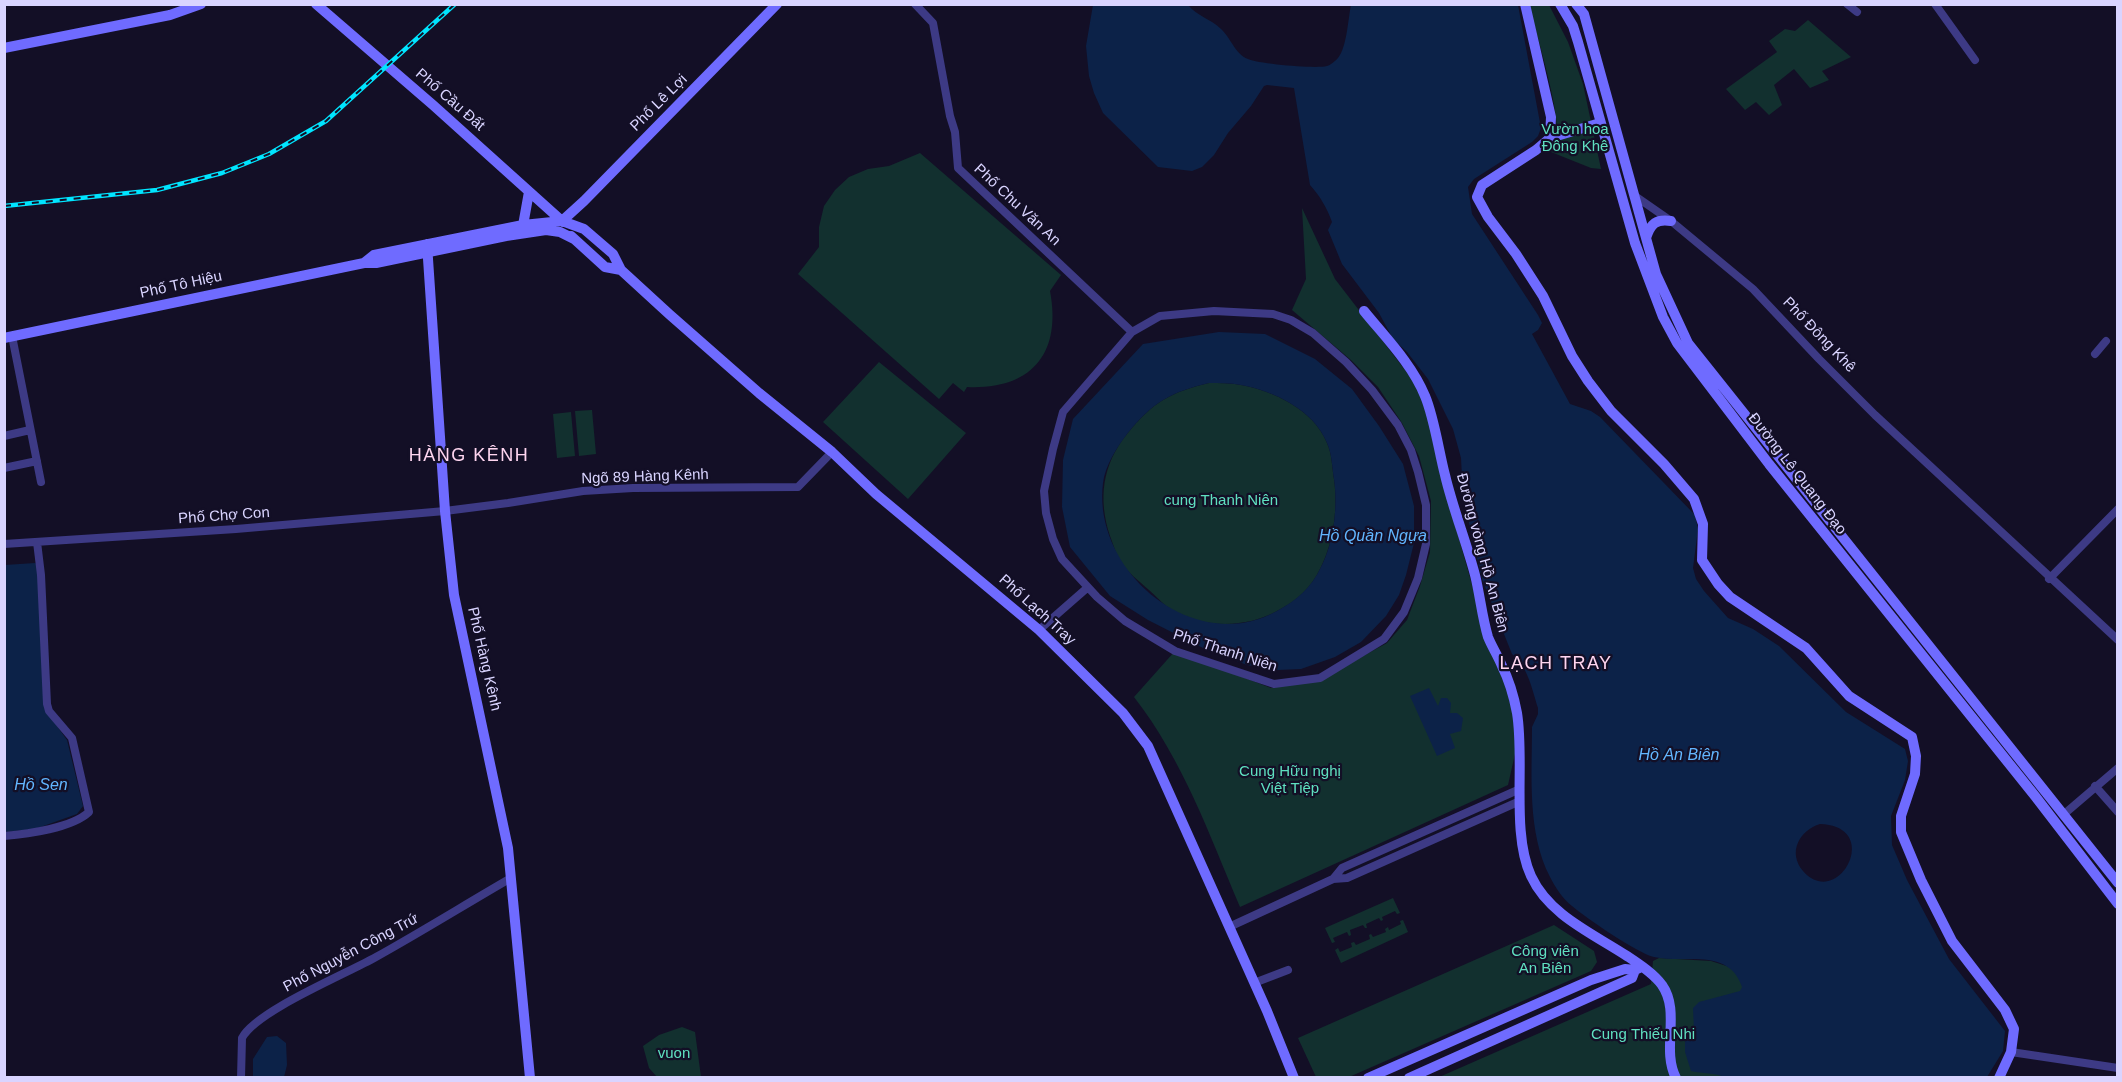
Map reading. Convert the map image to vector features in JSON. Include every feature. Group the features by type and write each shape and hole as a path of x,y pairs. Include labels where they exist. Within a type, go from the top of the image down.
{"street":[{"path":"4,48 170,15 201,4"},
{"name":"Phố Cầu Đất","path":"316,4 562,221"},
{"name":"Phố Lê Lợi","path":"562,221 777,4"},
{"name":"Phố Chu Văn An","path":"915,4 933,23 955,132 957,168 1132,332"},
{"path":"1525,4 1551,117 1550,138"},
{"name":"Đường Lê Quang Đạo","path":"1560,4 1572,26 1635,243 1663,317 1682,350 1763,456 2035,796 2118,904"},
{"path":"1576,4 1584,9 1635,196 1621,199"},
{"path":"1847,4 1857,12"},
{"path":"1935,4 1975,60"},
{"path":"1572,26 1584,9"},
{"path":"1600,123 1550,138 1536,150 1482,184 1477,197 1488,217 1516,254 1543,296 1572,356 1588,381 1611,411 1664,464 1694,499 1703,524 1702,560 1718,584 1730,597 1806,648 1849,696 1912,737 1916,756 1915,774 1901,816 1901,832 1905,846 1952,941 2005,1010 2014,1029 2011,1052 1999,1077"},
{"path":"522,229 529,192"},
{"name":"Đường Lê Quang Đạo","path":"1635,196 1656,274 1688,343 2117,881"},
{"name":"Phố Đông Khê","path":"1635,196 1671,220 1754,289 1860,400 2049,579 2118,640"},
{"path":"1646,238 1654,222 1671,220"},
{"name":"Phố Tô Hiệu","path":"8,337 364,262 376,263 427,249 562,221"},
{"name":"Phố Lạch Tray","path":"562,221 574,239 605,267 621,270"},
{"name":"Phố Lạch Tray","path":"562,221 588,231 614,254 621,270 759,393 831,452 876,494 1039,630 1123,713 1148,746 1294,1077"},
{"name":"Phố Tô Hiệu","path":"522,229 560,232 574,239"},
{"name":"Phố Hàng Kênh","path":"427,249 445,511 456,603 508,848 530,1077"},
{"name":"Phố Thanh Niên","path":"1214,311 1273,314 1291,320 1313,333 1346,362 1372,390 1398,426 1411,450 1426,505 1426,544 1418,578 1404,612 1384,639 1320,678 1274,684 1175,651 1125,621 1087,588 1062,559 1053,539 1046,513 1044,491 1063,412 1132,332 1160,316 1214,311"},
{"name":"Đường vòng Hồ An Biên","path":"1364,311 1411,371 1425,396 1451,501 1475,576 1488,637 1503,668 1513,697 1520,735 1523,852 1530,875 1545,899 1558,912 1662,985 1671,1019 1670,1054 1672,1070 1676,1077"},
{"path":"8,337 41,482"},
{"path":"2095,354 2106,340"},
{"path":"4,436 30,430"},
{"name":"Ngõ 89 Hàng Kênh","path":"445,511 583,491 633,488 798,487 831,452"},
{"path":"4,468 37,461"},
{"path":"2049,579 2118,509"},
{"name":"Phố Chợ Con","path":"4,544 236,529 445,511"},
{"path":"4,837 27,835 81,819 89,812 72,738 49,711 47,704 41,575 36,542"},
{"path":"1039,630 1087,588"},
{"path":"2063,815 2118,768"},
{"path":"2095,786 2118,812"},
{"path":"1333,879 1342,868 1520,789"},
{"path":"1229,927 1333,879 1347,878 1520,801"},
{"path":"1439,825 1444,835"},
{"path":"1398,843 1402,854"},
{"name":"Phố Nguyễn Công Trứ","path":"241,1077 245,1032 280,1006 375,958 511,878"},
{"path":"1368,1077 1591,980 1625,969 1639,969"},
{"path":"1409,1077 1615,987 1632,978 1639,969"},
{"path":"1254,983 1288,970"},
{"path":"1474,1031 1480,1046"},
{"path":"2011,1052 2118,1068"}],"green space":[{"name":"Vườn hoa Đông Khê","path":"1529,5 1549,5 1568,42 1583,84 1601,169 1591,168 1551,152 1556,139 1556,113"},
{"path":"1808,20 1851,57 1822,71 1829,80 1810,88 1794,69 1774,85 1782,105 1769,115 1756,102 1745,110 1726,89 1777,52 1769,41 1785,29 1795,31"},
{"path":"920,153 1061,275 1050,291 1053,313 1051,333 1046,350 1037,364 1025,375 1009,382 967,387 964,392 953,383 939,399 798,274 819,247 819,227 824,206 835,190 849,177 868,169 889,166"},
{"name":"Cung Hữu nghị Việt Tiệp","path":"1302,208 1335,279 1425,396 1449,503 1487,638 1501,667 1516,717 1517,745 1508,785 1240,907 1181,772 1167,746 1134,697 1175,651 1271,688 1321,679 1387,643 1407,620 1430,552 1431,501 1419,456 1402,423 1378,387 1351,360 1292,310 1306,279"},
{"path":"879,362 966,433 908,499 823,422"},
{"name":"cung Thanh Niên","path":"1209,383 1254,388 1292,404 1313,421 1321,431 1331,456 1335,512 1332,535 1321,567 1313,581 1298,598 1277,611 1251,621 1221,624 1206,622 1178,614 1166,606 1120,561 1106,522 1104,496 1107,470 1127,434 1145,414 1163,400 1183,390"},
{"path":"592,410 596,454 579,456 575,411"},
{"path":"571,412 575,456 557,458 553,414"},
{"path":"1393,898 1400,913 1397,914 1395,911 1382,917 1381,921 1379,918 1366,924 1367,928 1363,925 1350,930 1351,935 1349,936 1347,932 1333,938 1335,942 1332,943 1325,928"},
{"path":"1403,920 1408,932 1341,963 1335,950 1338,948 1340,952 1352,947 1351,943 1354,942 1356,945 1370,939 1371,934 1373,937 1386,932 1385,929 1388,927 1389,930 1401,924 1400,921"},
{"name":"Công viên An Biên","path":"1554,925 1594,951 1597,962 1591,971 1349,1077 1316,1077 1298,1038"},
{"name":"Cung Thiếu Nhi","path":"1659,958 1711,961 1742,971 1748,992 1735,1077 1437,1078 1651,984 1653,961"},
{"name":"vuon","path":"682,1027 695,1032 701,1077 657,1077 649,1068 643,1046 659,1035"}],"water":[{"name":"Hồ An Biên","path":"1093,5 1188,5 1221,29 1240,53 1248,59 1275,64 1321,67 1331,64 1341,53 1351,5 1518,5 1541,128 1538,136 1532,142 1474,179 1468,187 1472,214 1538,315 1542,323 1532,334 1570,404 1591,411 1600,417 1695,515 1698,529 1693,568 1696,579 1704,591 1728,618 1753,629 1779,646 1846,712 1905,749 1908,761 1905,780 1891,816 1892,845 1907,880 1949,959 2005,1031 2003,1051 1987,1077 1726,1078 1691,1071 1685,1052 1685,1040 1694,1031 1693,1008 1699,1002 1740,991 1742,987 1736,975 1727,966 1716,962 1666,959 1654,957 1636,949 1572,906 1565,900 1550,877 1537,841 1532,804 1532,727 1538,714 1538,708 1529,679 1522,665 1512,654 1482,579 1463,497 1461,458 1453,429 1428,379 1407,352 1393,339 1379,313 1342,264 1328,230 1332,222 1330,217 1310,185 1294,88 1264,86 1214,155 1202,167 1192,171 1158,167 1103,113 1089,76 1086,46","holes":["1820,824 1839,828 1849,838 1852,850 1849,863 1841,874 1829,881 1816,881 1798,864 1796,856 1798,843 1807,831"]},
{"name":"Hồ Quần Ngựa","path":"1219,332 1265,334 1315,359 1352,389 1403,464 1414,506 1414,543 1399,595 1386,616 1361,642 1335,657 1301,669 1277,670 1247,665 1203,648 1148,620 1110,596 1070,547 1062,507 1063,460 1073,419 1143,344","holes":["1209,383 1254,388 1292,404 1313,421 1321,431 1329,447 1332,461 1335,490 1334,524 1329,547 1317,574 1303,593 1291,602 1277,611 1246,622 1214,623 1183,614 1155,598 1132,575 1114,547 1104,516 1104,477 1112,457 1127,434 1145,414 1163,400 1183,390"]},
{"name":"Hồ Sen","path":"35,563 38,565 44,708 67,740 83,806 77,814 35,829 5,832 5,565"},
{"path":"1429,688 1438,706 1441,698 1447,698 1451,703 1450,713 1457,713 1463,718 1461,731 1450,734 1455,748 1437,756 1410,696"},
{"path":"277,1036 286,1043 287,1065 284,1077 253,1077 253,1059 267,1037"}],"railway":[{"path":"4,206 157,190 222,173 269,154 326,121 455,4"}],"district":[{"name":"HÀNG KÊNH","path":"469,456"},
{"name":"LẠCH TRAY","path":"1556,664"}]}
